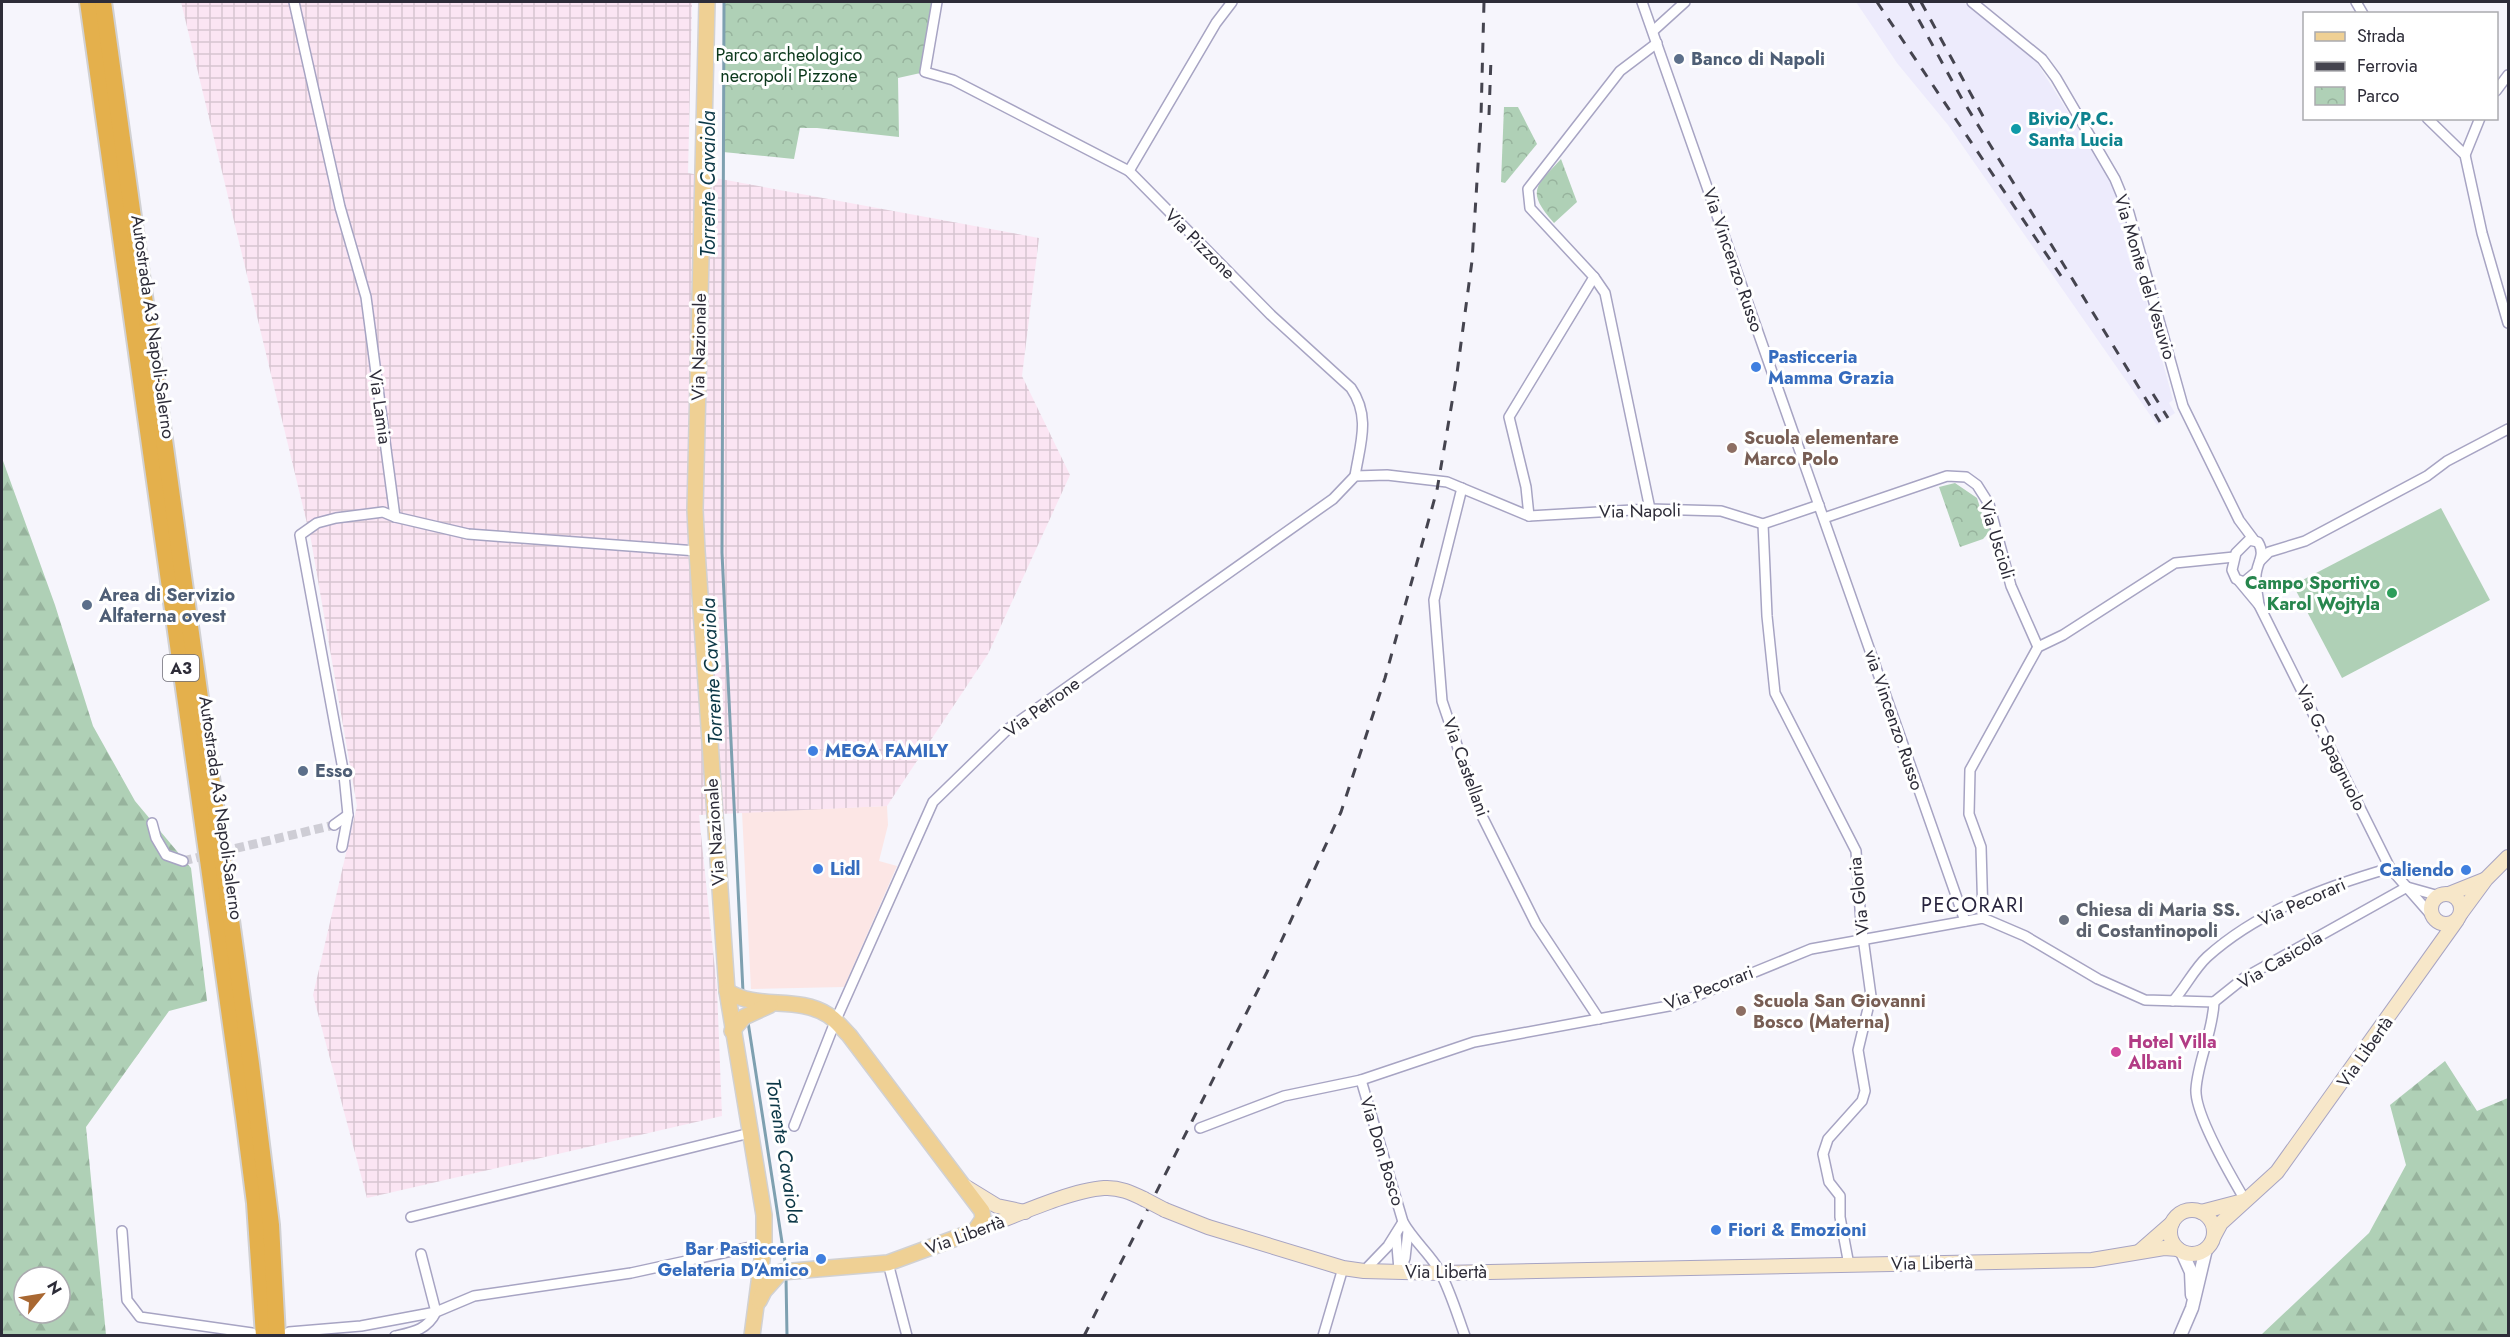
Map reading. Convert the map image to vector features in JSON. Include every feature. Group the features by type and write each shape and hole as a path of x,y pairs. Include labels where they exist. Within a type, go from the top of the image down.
{"highway":[{"name":"Autostrada A3 Napoli-Salerno","path":"88,2 255,1203 258,1334"},
{"name":"Autostrada A3 Napoli-Salerno","path":"103,2 251,1064 283,1334"}],"main road":[{"name":"Via Nazionale","path":"707,2 695,510 727,991 764,1215 764,1244 752,1335"},
{"path":"2434,954 2432,902 2486,879 2508,857"},
{"name":"Via Libertà","path":"2214,1236 2221,1223 2277,1172 2486,879"},
{"path":"2433,918 2443,925 2459,917 2457,899 2444,895"},
{"path":"727,991 739,999 800,1005 831,1018 849,1035 982,1211 983,1219 975,1231"},
{"path":"732,1031 744,1017 773,1004"},
{"path":"960,1184 997,1206 1027,1212"},
{"name":"Via Libertà","path":"780,1272 888,1263 1081,1191 1106,1187 1128,1191 1165,1210 1208,1227 1344,1268 1364,1271 1441,1273 2092,1260 2139,1252 2180,1250"},
{"path":"2139,1252 2182,1213 2201,1212 2245,1200"},
{"path":"2172,1222 2170,1238 2180,1250 2195,1254 2206,1249 2214,1236 2211,1221 2201,1212"},
{"path":"757,1307 764,1291 780,1272 769,1258 764,1244"}],"street":[{"name":"Via Lamia","path":"294,2 338,196 366,297 395,517"},
{"name":"Via Pizzone","path":"937,2 925,72 954,80 1129,171 1271,315 1351,388 1361,403 1363,424 1354,476"},
{"path":"1129,171 1216,23 1232,2"},
{"name":"Via Vincenzo Russo","path":"1642,2 1824,518"},
{"path":"1653,31 1685,2"},
{"name":"Via Monte del Vesuvio","path":"1972,2 2042,58 2115,179 2129,213 2183,406 2239,520 2256,541"},
{"path":"1650,510 1605,293 1594,277 1530,208 1528,189 1620,72 1657,44"},
{"path":"2498,88 2508,75"},
{"path":"2429,120 2465,155 2482,232 2508,323"},
{"path":"2465,155 2479,120"},
{"path":"1529,516 1526,487 1509,417 1594,277"},
{"path":"2260,561 2275,549 2305,541 2427,476 2447,461 2508,429"},
{"path":"1354,476 1397,476 1447,482 1462,488"},
{"name":"Via Petrone","path":"794,1126 831,1018 933,802 1008,729 1333,499 1354,476"},
{"name":"Via Uscioli","path":"1824,518 1947,476 1966,477 1977,485 1989,504 2011,586 2038,647"},
{"name":"Via Napoli","path":"1462,488 1529,516 1650,510 1720,511 1763,524"},
{"name":"Via Castellani","path":"1462,488 1434,600 1442,701 1479,810 1536,924 1599,1019"},
{"path":"1763,524 1819,505"},
{"path":"342,847 348,815 344,775 300,535 317,523 336,518 383,512 395,517 468,534 697,551"},
{"name":"via Vincenzo Russo","path":"1824,518 1965,921"},
{"name":"Via Monte del Vesuvio","path":"2239,520 2240,546"},
{"name":"Via Gloria","path":"1763,524 1767,616 1775,693 1856,851 1871,996 1858,1050 1865,1091 1862,1101 1828,1139 1822,1154 1829,1182 1840,1196 1840,1216 1849,1265"},
{"path":"2256,541 2262,553 2256,573 2248,581 2239,581 2232,570 2234,557 2240,546 2256,541 2275,549"},
{"path":"2234,557 2175,563 2063,635 2038,647 1970,770 1969,814 1981,847 1983,918 2025,936 2098,979 2145,1000 2214,1002 2213,1019 2195,1092 2211,1136 2245,1200"},
{"name":"Via G. Spagnuolo","path":"2256,573 2259,605"},
{"name":"Via G. Spagnuolo","path":"2239,581 2259,605 2390,868 2433,918"},
{"path":"334,825 348,815"},
{"path":"152,823 156,838 166,855 183,861"},
{"name":"Via Pecorari","path":"2173,1001 2205,960 2234,934 2308,896 2390,868"},
{"path":"2407,887 2444,895"},
{"name":"Via Casicola","path":"2214,1002 2244,978 2407,887"},
{"name":"Via Pecorari","path":"1200,1128 1284,1096 1361,1080 1474,1041 1674,1005 1811,949 1864,942 1983,918"},
{"name":"Via Don Bosco","path":"1361,1080 1406,1227 1405,1258 1400,1272"},
{"path":"411,1217 750,1133"},
{"name":"Via Don Bosco","path":"1364,1271 1396,1233 1406,1227"},
{"name":"Via Don Bosco","path":"1406,1227 1441,1273 1465,1335"},
{"path":"122,1230 127,1300 140,1317 258,1334"},
{"name":"Via Don Bosco","path":"1396,1233 1400,1272"},
{"path":"283,1334 361,1326 436,1312 474,1296 631,1273 764,1244"},
{"path":"2180,1335 2192,1308 2206,1249"},
{"path":"2180,1250 2191,1272 2192,1308"},
{"path":"421,1254 436,1312"},
{"path":"888,1263 908,1335"},
{"path":"1323,1335 1344,1268"},
{"path":"395,1335 416,1332 425,1327 436,1312"}],"shaded area":[{"path":"181,2 692,2 688,173 1039,238 1022,376 1070,475 988,654 887,806 699,815 717,989 722,1116 367,1198 313,995 357,806 311,540"},
{"name":"Bivio/P.C. Santa Lucia","path":"1856,2 1963,2 2034,58 2110,179 2129,214 2131,246 2126,248 2132,269 2137,268 2173,400 2169,403 2175,413 2157,425 1948,125 1897,63"},
{"path":"887,806 888,825 879,861 897,866 844,987 751,989 742,812"}],"green space":[{"name":"Parco archeologico necropoli Pizzone","path":"724,2 937,2 925,72 898,78 899,137 800,128 794,159 723,152"},
{"path":"1504,107 1518,107 1537,144 1505,183 1501,182"},
{"path":"1561,159 1577,202 1554,223 1540,203 1537,190 1545,176"},
{"path":"2,458 55,605 93,726 135,801 191,868 207,1001 169,1011 86,1127 106,1335 2,1335"},
{"path":"1955,483 1977,498 1986,526 1992,529 1983,539 1960,547 1939,487"},
{"name":"Campo Sportivo Karol Wojtyla","path":"2441,508 2490,600 2342,678 2293,585"},
{"path":"2445,1061 2477,1111 2508,1098 2508,1335 2261,1335 2369,1233 2406,1165 2390,1105"}],"waterway":[{"name":"Torrente Cavaiola","path":"724,2 722,553 743,992"},
{"name":"Torrente Cavaiola","path":"748,1022 786,1268"},
{"name":"Torrente Cavaiola","path":"786,1277 787,1336"}],"tunnel":[{"path":"183,861 334,825"}],"railway":[{"path":"1084,1336 1267,972 1341,812 1385,678 1437,490 1457,373 1472,261 1481,117 1484,2"},
{"path":"1877,2 2061,276"},
{"path":"1909,2 1962,99 2160,422"},
{"path":"1921,2 1985,120"},
{"path":"1489,115 1491,58"},
{"path":"2153,394 2168,418"}],"place":[{"name":"Banco di Napoli","path":"1679,59"},
{"name":"Bivio/P.C. Santa Lucia","path":"2016,129"},
{"name":"Pasticceria Mamma Grazia","path":"1756,367"},
{"name":"Scuola elementare Marco Polo","path":"1732,448"},
{"name":"Campo Sportivo Karol Wojtyla","path":"2392,593"},
{"name":"Area di Servizio Alfaterna ovest","path":"87,605"},
{"name":"MEGA FAMILY","path":"813,751"},
{"name":"Esso","path":"303,771"},
{"name":"Lidl","path":"818,869"},
{"name":"Caliendo","path":"2466,870"},
{"name":"Chiesa di Maria SS. di Costantinopoli","path":"2064,920"},
{"name":"Scuola San Giovanni Bosco (Materna)","path":"1741,1011"},
{"name":"Hotel Villa Albani","path":"2116,1052"},
{"name":"Fiori & Emozioni","path":"1716,1230"},
{"name":"Bar Pasticceria Gelateria D'Amico","path":"821,1259"}],"district":[{"name":"PECORARI","path":"1973,905"}]}
